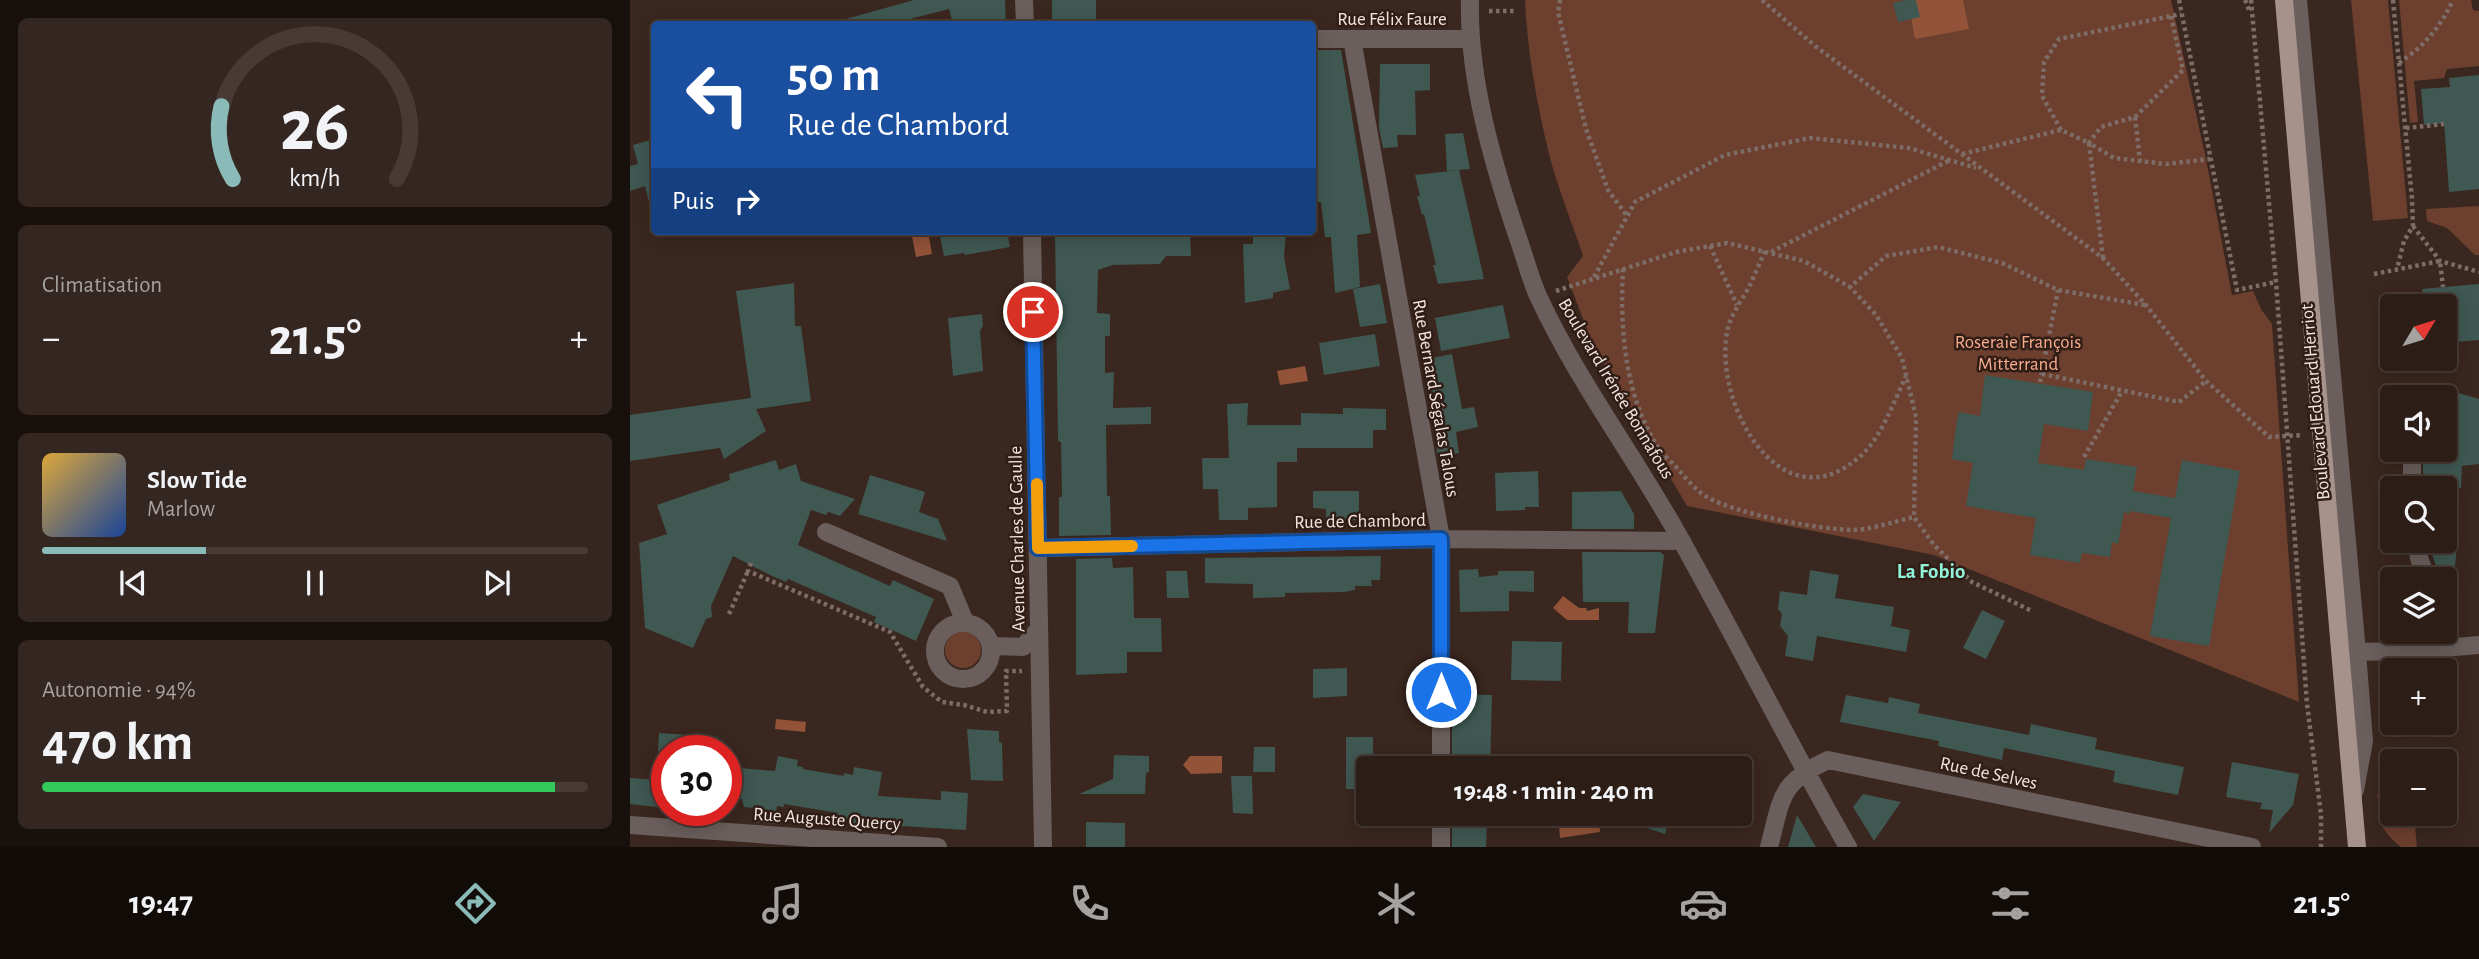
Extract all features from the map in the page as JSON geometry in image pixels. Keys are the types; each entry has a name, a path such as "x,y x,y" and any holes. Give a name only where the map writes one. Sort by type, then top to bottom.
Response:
{"main road":[{"name":"Boulevard Edouard Herriot","path":"2284,0 2349,652 2357,847"}],"street":[{"path":"1024,0 1025,21"},
{"name":"Boulevard Irénée Bonnafous","path":"1470,0 1471,39 1496,173 1538,297 1575,365 1682,541 1804,771 1848,847"},
{"name":"Boulevard Edouard Herriot","path":"2298,0 2349,652"},
{"name":"Rue Félix Faure","path":"1316,39 1471,39"},
{"name":"Rue Bernard Ségalas Talous","path":"1352,39 1441,539 1441,756"},
{"name":"Avenue Charles de Gaulle","path":"1032,235 1043,847"},
{"path":"826,532 950,586 965,622"},
{"name":"Rue de Chambord","path":"1038,548 1441,539 1682,541"},
{"path":"965,622 982,630 991,646 988,664 974,677 964,679 946,674 935,659 936,640 948,626 965,622"},
{"path":"991,646 1023,647 1039,629"},
{"path":"2448,644 2448,648"},
{"path":"2349,652 2479,645"},
{"name":"Rue de Selves","path":"1804,771 1828,760 2252,847"},
{"path":"1769,847 1784,790 1804,771"},
{"name":"Rue Auguste Quercy","path":"630,825 938,847"},
{"path":"1441,826 1441,847"}],"path":[{"path":"1560,0 1558,12 1586,129 1608,190 1627,216"},
{"path":"1762,0 1815,46 2103,258 2146,305 2206,381 2269,437 2280,437"},
{"path":"2179,0 2237,290 2276,282"},
{"path":"2245,0 2252,16"},
{"path":"2251,0 2276,282 2306,704 2321,814 2322,847"},
{"path":"2393,0 2413,226 2440,261 2442,287"},
{"path":"2399,63 2420,48 2433,33 2453,0"},
{"path":"2182,15 2060,40 2044,62 2042,96 2061,130 2114,158 2166,164 2211,159"},
{"path":"2103,258 2089,143 2101,127 2135,117 2183,70 2171,16"},
{"path":"2135,117 2140,161"},
{"path":"2406,128 2444,124"},
{"path":"1961,154 2061,130"},
{"path":"1594,278 1635,202 1725,155 1810,138 1909,148 1982,170"},
{"path":"1907,376 1876,436 1858,458 1827,476 1811,480 1779,467 1762,453 1748,432 1734,402 1728,375 1728,328 1768,251 1950,160"},
{"path":"2397,269 2404,241 2413,226"},
{"path":"1538,297 1676,252 1727,243 1804,261 1850,287 1876,315 1902,358 1916,417 1914,517 1934,545 1972,582 2031,610"},
{"path":"1710,246 1738,306"},
{"path":"1850,287 1886,256 1938,247 2002,263 2059,290 2146,305"},
{"path":"2374,274 2440,261 2479,272"},
{"path":"1623,268 1622,317 1625,348 1630,379 1641,413 1656,445 1705,496 1729,508 1854,530 1914,517"},
{"path":"2040,382 2059,290"},
{"path":"2042,374 2179,402 2206,381"},
{"path":"2084,457 2122,391"},
{"path":"729,614 751,563"},
{"path":"748,571 890,632 923,687 942,702 987,712 1007,711 1006,671 1023,671"}],"green space":[{"name":"Roseraie François Mitterrand","path":"1525,0 2171,0 2232,295 2253,291 2272,324 2299,702 1934,555 1687,506 1595,350 1567,277 1583,256 1549,154 1530,58"},
{"path":"2351,0 2388,0 2408,218 2373,221"},
{"path":"2399,0 2471,0 2473,10 2479,11 2479,66 2447,69 2444,78 2414,81 2418,122 2410,123"},
{"path":"2479,206 2479,255 2475,255 2447,228 2427,221 2426,209"},
{"path":"963,632 975,638 981,650 975,662 963,668 951,662 945,650 951,638"},
{"path":"2383,826 2415,826 2417,847 2401,847"}],"shaded area":[{"path":"1908,0 1963,0 1969,29 1915,39"},
{"path":"912,235 929,235 932,254 916,257"},
{"path":"1305,366 1308,381 1280,385 1277,371"},
{"path":"1563,596 1587,611 1599,608 1599,620 1567,620 1553,608"},
{"path":"776,719 806,722 805,732 775,729"},
{"path":"1190,756 1222,756 1222,773 1191,774 1183,765"},
{"path":"1559,826 1599,826 1600,832 1560,838"}],"building":[{"path":"914,0 1005,0 1006,21 952,21 949,9 902,21 846,19"},
{"path":"1052,0 1096,0 1096,21 1052,21"},
{"path":"1916,0 1920,17 1898,22 1893,3"},
{"path":"1316,50 1341,50 1371,233 1357,235 1360,287 1335,293 1331,237 1325,237 1321,202 1316,202"},
{"path":"1380,64 1430,64 1430,90 1415,91 1416,135 1397,135 1398,147 1383,148 1379,128"},
{"path":"2479,75 2479,189 2449,192 2444,123 2424,125 2421,89 2450,87 2449,78"},
{"path":"1463,133 1470,169 1447,171 1445,134"},
{"path":"651,140 651,202 645,186 630,191 630,166 638,164 633,145"},
{"path":"1459,170 1484,279 1438,284 1424,214 1422,215 1417,196 1420,196 1415,175"},
{"path":"940,235 1008,235 1010,247 944,256"},
{"path":"1055,235 1190,235 1191,256 1166,256 1160,264 1113,265 1098,270 1097,313 1110,314 1110,336 1105,336 1105,373 1114,372 1113,408 1151,407 1151,424 1106,425 1107,496 1110,496 1111,535 1059,536 1059,497 1062,497 1061,442 1058,441"},
{"path":"1253,235 1286,235 1284,257 1290,289 1273,293 1273,298 1245,303 1243,244 1253,244"},
{"path":"794,283 795,326 801,326 811,401 756,409 766,431 724,459 720,448 630,461 630,415 751,398 736,291"},
{"path":"1380,284 1387,323 1360,327 1353,289"},
{"path":"2479,284 2479,340 2457,342 2457,294 2423,294 2422,289"},
{"path":"1503,305 1510,338 1441,351 1435,318"},
{"path":"982,314 983,326 980,331 983,371 953,376 948,318"},
{"path":"1375,334 1380,366 1324,375 1319,343"},
{"path":"1452,354 1462,409 1474,407 1478,427 1456,432 1459,453 1438,457 1423,360"},
{"path":"1985,375 2093,392 2088,431 2044,424 2038,463 2084,470 2086,459 2137,467 2133,491 2175,498 2182,460 2240,471 2209,646 2150,636 2171,518 2124,512 2118,544 2112,542 2110,557 2082,553 2080,563 2030,555 2036,518 1966,506 1973,463 1952,459 1956,426 1959,412 1980,416"},
{"path":"2457,393 2479,399 2479,464 2462,466 2461,488 2457,488 2457,476 2423,476 2423,462 2457,462"},
{"path":"1248,403 1247,425 1301,425 1301,413 1343,414 1343,408 1386,409 1386,430 1373,430 1373,448 1297,448 1297,462 1277,462 1277,507 1248,508 1248,520 1219,520 1218,489 1203,489 1202,458 1229,458 1227,404"},
{"path":"776,460 779,470 796,464 801,481 855,499 840,516 811,510 798,545 890,586 893,580 934,599 916,641 874,622 876,617 788,579 786,582 733,556 711,606 712,617 706,619 693,648 645,628 639,543 667,534 657,505 730,480 729,474"},
{"path":"1538,471 1539,507 1496,511 1495,473"},
{"path":"870,475 925,492 919,512 938,519 947,541 858,514"},
{"path":"1313,491 1359,491 1359,520 1326,521 1326,509 1313,508"},
{"path":"1621,491 1634,514 1634,529 1572,529 1572,492"},
{"path":"1582,552 1660,552 1664,555 1655,633 1628,633 1629,602 1583,602"},
{"path":"2432,553 2456,553 2455,567 2436,567"},
{"path":"1381,556 1380,580 1371,580 1372,586 1355,586 1355,590 1344,592 1285,593 1285,597 1253,598 1253,584 1205,583 1205,558"},
{"path":"1112,558 1113,568 1133,567 1134,618 1161,618 1162,652 1127,652 1127,673 1076,675 1076,559"},
{"path":"1478,569 1479,577 1498,575 1498,571 1534,571 1534,592 1509,591 1509,611 1460,612 1459,570"},
{"path":"1810,570 1839,575 1835,598 1894,607 1891,626 1910,630 1906,652 1817,636 1813,661 1785,656 1788,636 1780,626 1780,591 1807,595"},
{"path":"1166,571 1187,571 1189,598 1167,598"},
{"path":"1982,610 2005,621 1986,659 1963,648"},
{"path":"1512,641 1562,642 1561,681 1511,680"},
{"path":"1347,668 1347,696 1313,698 1313,669"},
{"path":"1460,694 1492,695 1490,756 1452,756 1452,719 1459,719"},
{"path":"1846,695 1888,703 1889,697 1920,704 1918,713 2029,735 2031,724 2097,738 2095,749 2184,767 2178,795 2113,782 2115,771 2004,748 2002,760 1938,746 1939,741 1840,722"},
{"path":"967,729 999,731 1003,781 971,780"},
{"path":"1346,737 1373,737 1373,756 1356,756 1356,789 1346,789"},
{"path":"1254,747 1275,747 1275,772 1253,772"},
{"path":"1114,755 1149,756 1145,794 1079,794 1113,779"},
{"path":"778,756 798,760 797,766 803,769 844,776 844,773 853,775 854,767 882,772 878,796 941,800 941,791 968,793 966,830 852,823 837,820 838,813 784,804 784,807 777,806 775,824 753,822 754,808 744,807 742,799 742,768 775,771"},
{"path":"2232,762 2299,774 2293,805 2269,833 2273,810 2260,809 2262,803 2226,797"},
{"path":"1231,776 1252,776 1253,814 1233,813"},
{"path":"630,778 651,780 651,806 630,804"},
{"path":"1863,794 1901,802 1874,841 1853,807"},
{"path":"1797,815 1816,847 1788,847"},
{"path":"1086,822 1125,823 1125,847 1086,847"},
{"path":"1452,826 1487,826 1486,847 1452,847"},
{"path":"1641,826 1667,826 1665,834"}],"slow traffic":[{"path":"1037,484 1038,548 1132,546"}],"district":[{"name":"La Fobio","path":"1931,571"}],"route":[{"path":"1033,312 1038,548 1441,539 1441,692"}]}
